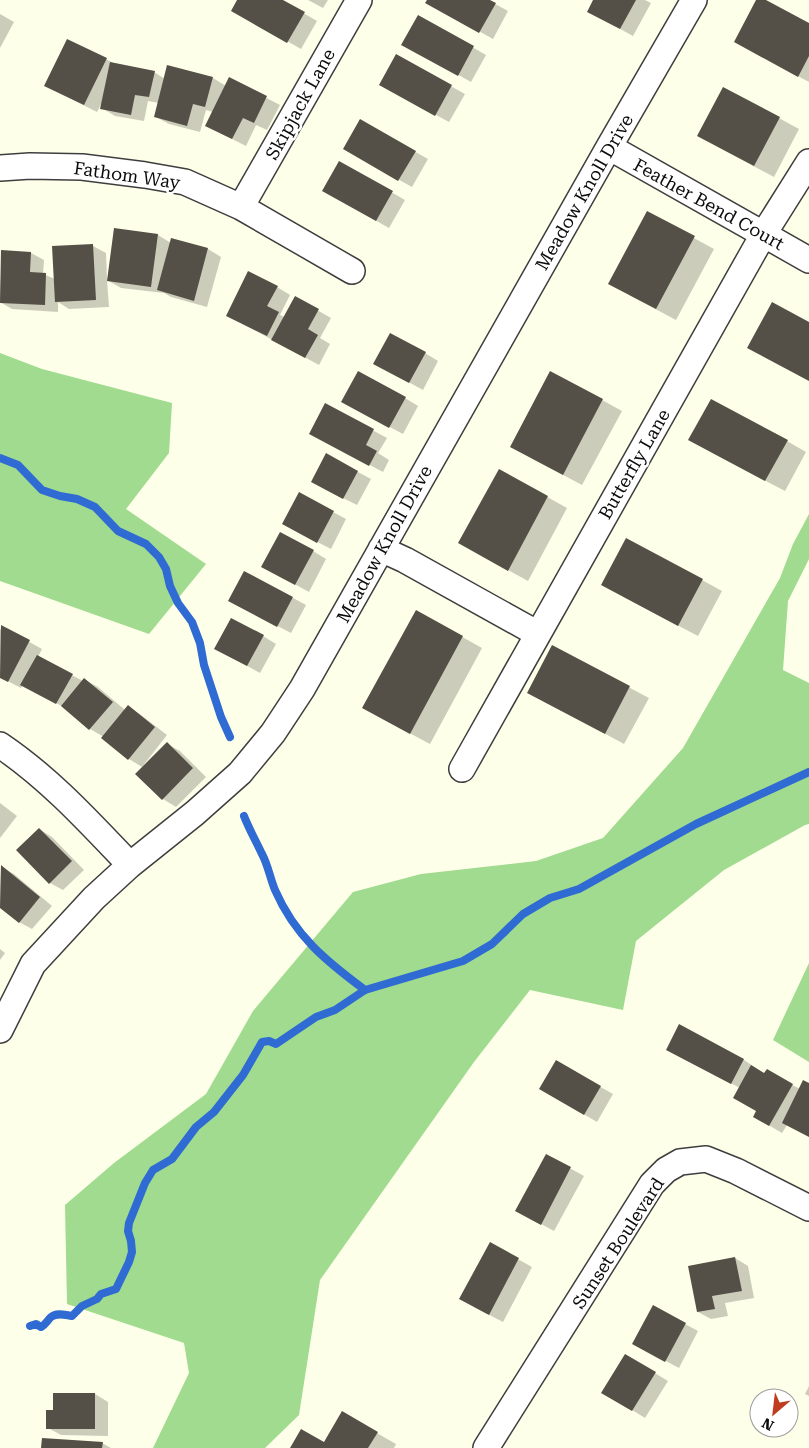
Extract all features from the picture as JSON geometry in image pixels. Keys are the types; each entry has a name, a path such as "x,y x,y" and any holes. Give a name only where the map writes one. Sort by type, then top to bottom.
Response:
{"street":[{"name":"Skipjack Lane","path":"241,207 359,0"},
{"name":"Meadow Knoll Drive","path":"0,1030 33,964 94,898 130,865 240,773 272,733 302,689 694,0"},
{"name":"Feather Bend Court","path":"609,147 809,260"},
{"name":"Butterfly Lane","path":"462,769 764,235 809,162"},
{"name":"Fathom Way","path":"0,168 30,166 82,167 185,182 241,207 352,271"},
{"path":"381,549 405,560 538,634"},
{"path":"0,745 18,757 47,782 130,865"},
{"name":"Sunset Boulevard","path":"486,1448 652,1184 666,1170 680,1162 706,1159 736,1171 809,1208"}],"green space":[{"path":"0,353 42,369 172,403 169,453 126,509 206,564 149,634 0,581"},
{"path":"809,514 809,559 788,601 783,670 809,683 809,824 724,870 636,941 623,1010 530,990 474,1062 320,1280 299,1415 265,1448 153,1448 189,1373 184,1343 67,1304 65,1205 114,1163 206,1094 253,1011 353,892 421,874 536,861 603,838 683,748 780,578 793,544"},
{"path":"809,963 809,1062 773,1040"}],"building":[{"path":"237,0 283,0 305,12 287,43 231,11"},
{"path":"427,0 490,0 496,3 479,33 425,3"},
{"path":"593,0 636,0 620,29 587,12"},
{"path":"756,0 766,0 809,23 809,56 798,77 734,42"},
{"path":"418,15 474,46 458,76 401,45"},
{"path":"67,39 107,58 84,105 44,86"},
{"path":"396,54 452,85 435,116 379,85"},
{"path":"110,62 155,71 149,97 135,95 131,115 100,109"},
{"path":"167,65 213,77 205,107 193,104 187,126 154,117"},
{"path":"229,77 267,96 254,123 243,118 232,139 205,126"},
{"path":"723,87 780,117 754,166 697,136"},
{"path":"360,119 416,151 398,181 343,149"},
{"path":"339,161 393,191 376,221 322,191"},
{"path":"647,211 695,236 656,309 608,284"},
{"path":"114,228 158,234 151,287 107,281"},
{"path":"171,238 208,248 194,301 157,290"},
{"path":"93,244 96,300 55,302 52,246"},
{"path":"1,250 31,252 30,272 46,273 45,305 0,303"},
{"path":"248,271 278,286 267,306 279,312 267,336 226,316"},
{"path":"295,296 319,309 308,329 318,335 305,358 271,340"},
{"path":"772,302 809,322 809,381 747,348"},
{"path":"390,333 426,352 409,383 373,364"},
{"path":"358,371 406,397 389,428 341,402"},
{"path":"550,371 603,399 563,475 510,447"},
{"path":"711,399 788,440 765,481 688,440"},
{"path":"325,403 374,429 366,445 377,451 369,466 309,434"},
{"path":"326,453 358,471 343,499 311,482"},
{"path":"499,469 548,496 508,571 458,543"},
{"path":"299,492 334,511 317,543 282,524"},
{"path":"280,532 314,550 295,585 261,567"},
{"path":"626,538 703,579 678,626 601,585"},
{"path":"244,571 293,597 277,627 228,601"},
{"path":"416,610 463,636 410,734 362,708"},
{"path":"231,618 264,635 247,666 214,649"},
{"path":"1,625 30,640 8,682 0,678"},
{"path":"552,645 630,686 605,734 527,693"},
{"path":"37,655 73,674 56,704 20,685"},
{"path":"84,678 113,702 89,730 61,706"},
{"path":"128,705 155,727 128,760 101,738"},
{"path":"167,742 193,768 162,800 135,774"},
{"path":"39,828 72,861 49,884 16,850"},
{"path":"1,865 40,897 19,923 0,908"},
{"path":"679,1024 744,1059 731,1084 666,1050"},
{"path":"556,1060 601,1086 584,1115 539,1089"},
{"path":"751,1065 764,1073 767,1069 793,1084 769,1126 753,1117 756,1111 733,1098"},
{"path":"803,1080 809,1083 809,1137 782,1123"},
{"path":"546,1154 571,1167 541,1225 515,1211"},
{"path":"490,1242 519,1258 489,1315 459,1299"},
{"path":"735,1257 742,1291 712,1296 715,1309 697,1312 688,1266"},
{"path":"653,1305 686,1323 665,1362 632,1344"},
{"path":"625,1354 656,1372 632,1411 601,1393"},
{"path":"53,1393 95,1393 95,1429 46,1429 46,1410 53,1410"},
{"path":"342,1411 378,1432 368,1448 290,1448 301,1429 324,1442"},
{"path":"42,1438 103,1442 102,1448 41,1448"}],"waterway":[{"path":"0,458 18,465 42,490 77,499 95,507 118,531 146,544 159,557 166,569 170,586 178,603 192,622 200,643 204,665 221,717 230,737"},
{"path":"30,1326 36,1324 41,1327 51,1317 56,1315 72,1316 82,1306 97,1299 101,1294 116,1289 132,1252 128,1231 129,1223 145,1183 153,1170 172,1159 196,1127 214,1112 243,1075 262,1042 269,1041 276,1044 316,1017 335,1010 365,990 463,961 492,944 523,914 550,898 579,889 696,824 809,772"},
{"path":"244,816 264,858 275,890 292,921 325,958 365,990"}]}
